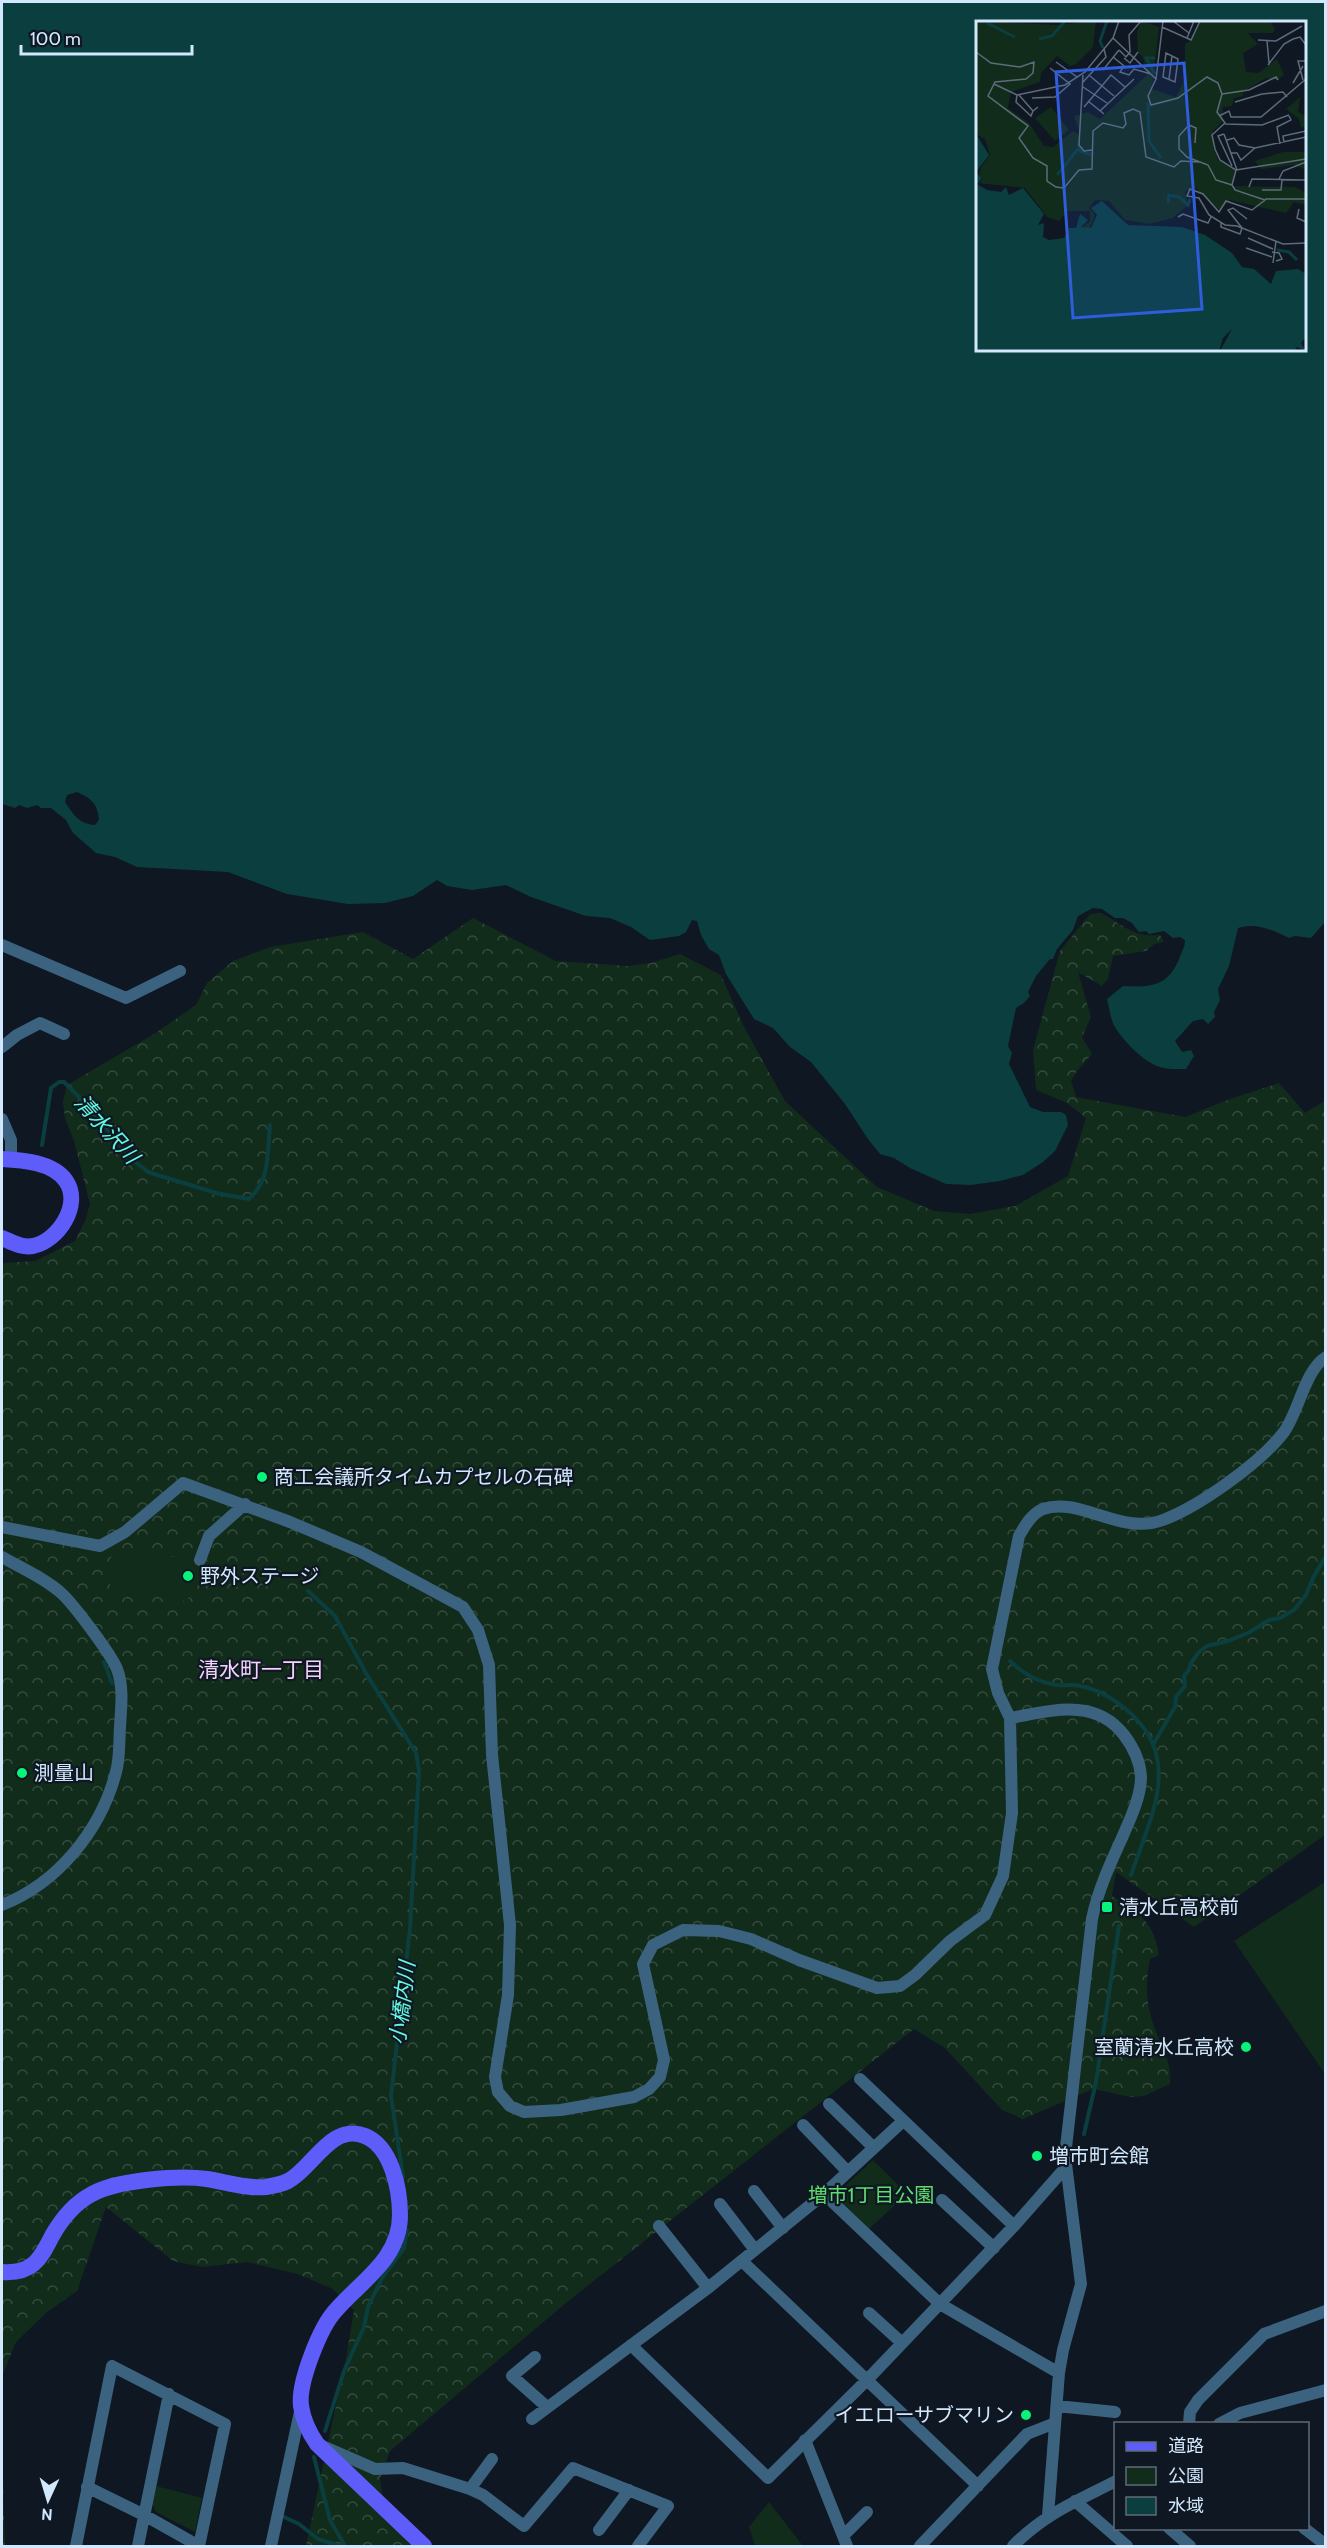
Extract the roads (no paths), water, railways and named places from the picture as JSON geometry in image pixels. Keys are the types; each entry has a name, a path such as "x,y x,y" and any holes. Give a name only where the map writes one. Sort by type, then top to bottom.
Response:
{"main road":[{"path":"2,1238 20,1246 34,1246 42,1242 62,1227 70,1203 70,1191 66,1181 58,1173 37,1162 6,1159"},
{"path":"2,2272 12,2273 35,2263 46,2252 52,2236 78,2203 93,2193 111,2186 166,2178 204,2178 264,2187 287,2181 339,2137 358,2134 366,2136 381,2147 392,2169 399,2199 398,2230 395,2241 372,2277 352,2292 327,2321 309,2365 301,2405 317,2444 424,2547"}],"street":[{"path":"2,945 126,998"},
{"path":"114,1006 180,971"},
{"path":"2,1047 17,1035 39,1023 64,1034"},
{"path":"2,1119 11,1140 6,1159"},
{"path":"2,1527 100,1546 125,1532 183,1483 245,1504 361,1552 463,1607 478,1630 489,1665 492,1755 510,1925 508,1995 495,2078 498,2092 510,2106 524,2112 561,2110 634,2097 649,2089 660,2077 664,2060 643,1964 653,1945 683,1930 719,1930 751,1939 799,1960 877,1988 900,1986 915,1975 950,1941 985,1916 1003,1876 1012,1813 1010,1718 998,1694 992,1669 1019,1536 1028,1520 1043,1509 1058,1507 1089,1512 1122,1523 1143,1526 1181,1511 1230,1481 1262,1456 1284,1431 1312,1371 1326,1357"},
{"path":"200,1560 209,1536 245,1504"},
{"path":"2,1557 61,1593 117,1668 122,1692 117,1770 106,1801 92,1829 63,1864 17,1899 2,1905"},
{"path":"1010,1718 1060,1709 1081,1709 1098,1714 1120,1730 1131,1744 1138,1758 1141,1778 1135,1809 1096,1899 1092,1919 1065,2156 1081,2284 1059,2373 1048,2516"},
{"path":"860,2079 1014,2226"},
{"path":"829,2104 873,2147"},
{"path":"532,2419 708,2288 783,2228 824,2194 903,2121"},
{"path":"803,2125 848,2171"},
{"path":"631,2345 768,2478 867,2380 994,2248 1066,2167"},
{"path":"754,2191 783,2228"},
{"path":"824,2194 940,2304 1059,2373"},
{"path":"942,2200 994,2248"},
{"path":"720,2204 755,2250"},
{"path":"659,2226 708,2288"},
{"path":"742,2260 978,2486"},
{"path":"1189,2422 1190,2412 1198,2400 1264,2334 1326,2311"},
{"path":"869,2313 902,2343"},
{"path":"536,2357 512,2376 547,2407"},
{"path":"76,2547 87,2487 112,2366 225,2424 199,2547 144,2515 87,2487"},
{"path":"1223,2422 1240,2413 1326,2390"},
{"path":"138,2547 169,2394"},
{"path":"271,2547 290,2448 301,2405"},
{"path":"1057,2406 1115,2412"},
{"path":"920,2547 1028,2434 1055,2423"},
{"path":"805,2440 844,2543"},
{"path":"317,2444 375,2469 403,2468 470,2489 483,2495 524,2526 573,2468 668,2506 638,2547"},
{"path":"470,2489 492,2459"},
{"path":"1013,2547 1032,2527 1048,2516 1114,2482"},
{"path":"599,2530 629,2490"},
{"path":"1075,2501 1127,2547"},
{"path":"844,2543 867,2512"},
{"path":"1170,2530 1190,2547"},
{"path":"1305,2530 1326,2545"}],"water":[{"path":"2,2 1325,2 1325,922 1311,938 1295,936 1289,938 1258,926 1238,928 1229,966 1218,989 1220,1000 1214,1012 1215,1017 1208,1024 1203,1019 1193,1021 1175,1041 1182,1052 1191,1050 1194,1056 1186,1069 1175,1069 1157,1066 1132,1048 1113,1023 1107,999 1123,986 1152,985 1166,978 1177,964 1185,940 1180,937 1173,938 1164,931 1149,934 1146,931 1139,932 1132,923 1123,918 1115,918 1102,909 1093,908 1078,916 1073,930 1057,949 1053,959 1050,959 1036,976 1028,992 1030,996 1016,1008 1008,1046 1012,1053 1009,1064 1030,1107 1043,1112 1061,1112 1066,1115 1068,1125 1055,1151 1023,1175 971,1185 946,1184 894,1158 880,1154 845,1104 811,1062 790,1047 773,1028 754,1019 726,974 719,955 709,949 701,935 697,921 692,920 686,932 679,936 650,940 631,927 610,918 586,916 531,897 506,885 472,890 447,886 437,880 413,896 385,903 348,904 287,894 228,872 137,867 115,857 96,853 73,833 66,820 51,808 41,808 37,805 27,808 19,805 15,808 2,804","holes":["77,792 95,806 98,814 99,820 95,825 81,820 65,802 67,795"]}],"waterway":[{"name":"清水沢川","path":"42,1145 51,1088 59,1082 64,1082 87,1105 133,1160 148,1172 216,1193 249,1199 265,1174 270,1125"},
{"path":"1154,1743 1175,1707 1176,1697 1185,1686 1184,1676 1199,1652 1207,1646 1248,1633 1269,1620 1280,1618 1294,1610 1306,1595 1326,1556"},
{"name":"小橋内川","path":"308,1591 335,1616 367,1675 416,1753 419,1770 410,1928 391,2096 403,2177"},
{"path":"1010,1661 1037,1680 1057,1685 1080,1686 1106,1696 1128,1711 1145,1729 1155,1749 1159,1769 1158,1790 1131,1875"},
{"path":"104,1662 112,1683"},
{"path":"1084,2134 1096,2082 1119,1926"},
{"name":"小橋内川","path":"325,2431 344,2371 364,2327 368,2307 382,2278 404,2248 407,2230"},
{"name":"小橋内川","path":"314,2457 330,2520 345,2546"},
{"path":"284,2517 299,2524 318,2539 340,2546"}],"place":[{"name":"商工会議所タイムカプセルの石碑","path":"262,1477"},
{"name":"野外ステージ","path":"188,1576"},
{"name":"測量山","path":"22,1773"},
{"name":"清水丘高校前","path":"1107,1907"},
{"name":"室蘭清水丘高校","path":"1246,2047"},
{"name":"増市町会館","path":"1037,2156"},
{"name":"イエローサブマリン","path":"1026,2415"}],"district":[{"name":"清水町一丁目","path":"261,1669"}],"park label":[{"name":"増市1丁目公園","path":"871,2195"}]}
